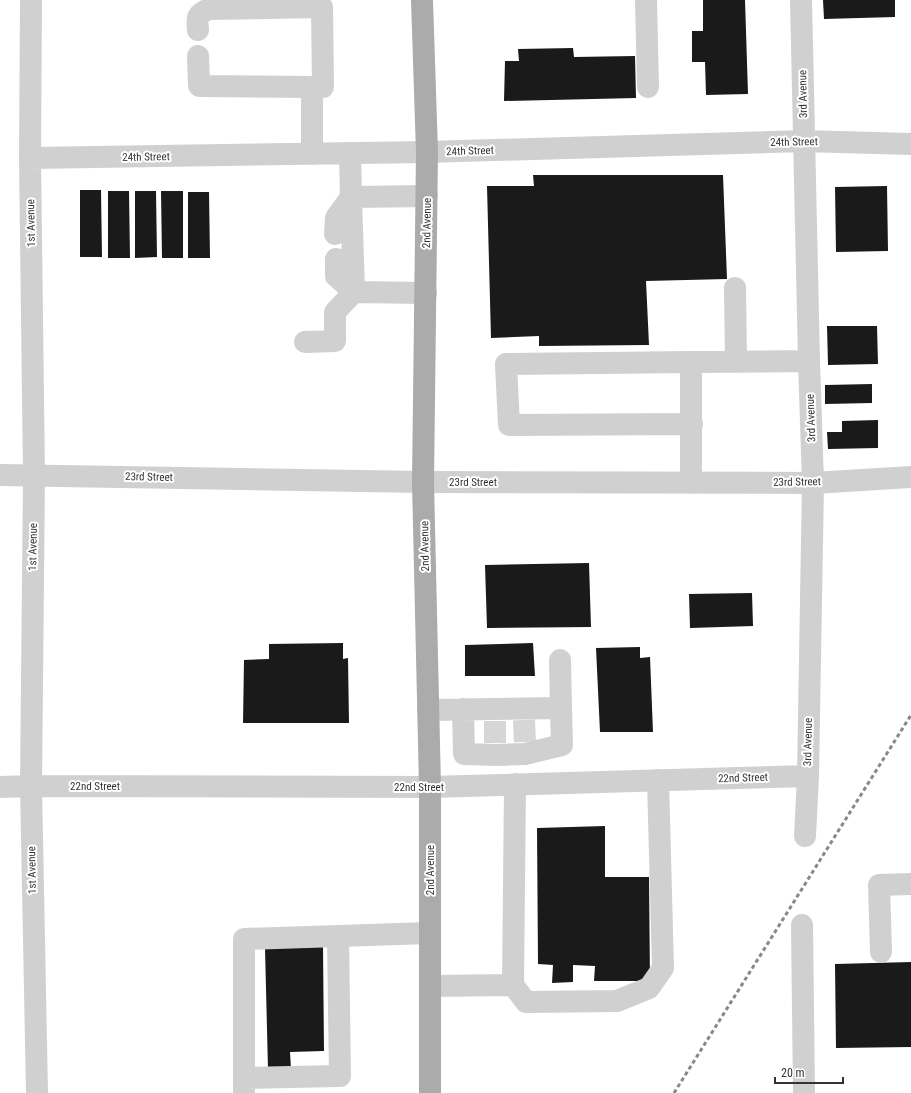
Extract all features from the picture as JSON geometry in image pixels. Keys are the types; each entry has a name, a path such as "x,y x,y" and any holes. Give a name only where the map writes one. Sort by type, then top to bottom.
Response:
{"main road":[{"name":"2nd Avenue","path":"422,0 427,152 424,482 430,788 430,1093"}],"street":[{"name":"1st Avenue","path":"31,0 30,158 34,475 31,786 37,1093"},
{"path":"646,0 648,88"},
{"name":"3rd Avenue","path":"801,0 803,141 813,483 808,776 805,836"},
{"path":"198,30 197,18 201,12 209,9 322,7 323,87 199,86 198,56"},
{"path":"312,87 312,154"},
{"name":"24th Street","path":"30,158 350,154 803,141 911,144"},
{"path":"305,342 335,341 335,312 354,292 350,154"},
{"path":"351,197 427,196"},
{"path":"335,234 336,218 351,197"},
{"path":"336,259 336,276 354,292 426,292"},
{"path":"736,288 736,362"},
{"path":"692,424 509,425 506,364 809,361"},
{"path":"691,362 691,483"},
{"name":"23rd Street","path":"0,475 424,482 691,483 813,483 911,477"},
{"path":"463,709 464,754 562,746 560,660"},
{"path":"428,710 463,709 495,715 524,714 561,708"},
{"path":"509,750 513,985 526,1002 618,1000 649,988 663,968 658,780"},
{"name":"22nd Street","path":"0,787 430,788 808,776"},
{"path":"881,952 879,885 911,884"},
{"path":"802,925 804,1093"},
{"path":"338,936 340,1076 244,1086 244,939 430,933"},
{"path":"430,986 513,985"}],"building":[{"path":"703,0 745,0 748,94 706,95 705,62 692,62 692,31 703,31"},
{"path":"823,0 895,0 895,17 824,19"},
{"path":"573,48 574,57 635,56 636,98 504,101 505,61 519,61 518,49"},
{"path":"533,175 723,175 727,279 646,281 649,345 539,346 539,336 491,338 487,186 534,186"},
{"path":"887,186 888,251 836,252 835,187"},
{"path":"80,190 101,190 102,257 80,257"},
{"path":"108,191 129,191 130,258 108,258"},
{"path":"135,191 156,191 157,257 135,258"},
{"path":"161,191 183,191 183,258 162,258"},
{"path":"188,192 209,192 210,258 188,258"},
{"path":"827,326 877,326 878,364 828,365"},
{"path":"872,384 872,403 825,404 825,385"},
{"path":"878,420 878,448 828,449 827,432 842,432 842,421"},
{"path":"589,563 591,627 487,628 485,565"},
{"path":"752,593 753,626 690,628 689,594"},
{"path":"343,643 343,659 348,658 349,723 243,723 244,660 269,659 269,644"},
{"path":"533,643 535,676 465,676 465,645"},
{"path":"640,647 640,658 650,657 653,732 600,732 596,648"},
{"path":"605,826 605,877 649,877 650,981 594,981 595,966 573,965 573,982 552,983 553,965 538,964 537,828"},
{"path":"323,946 324,1051 290,1052 291,1069 268,1070 265,948"},
{"path":"911,962 911,1047 836,1048 835,964"}],"tunnel":[{"path":"524,720 525,744"},
{"path":"495,721 495,744"}],"railway":[{"path":"674,1093 911,715"}]}
